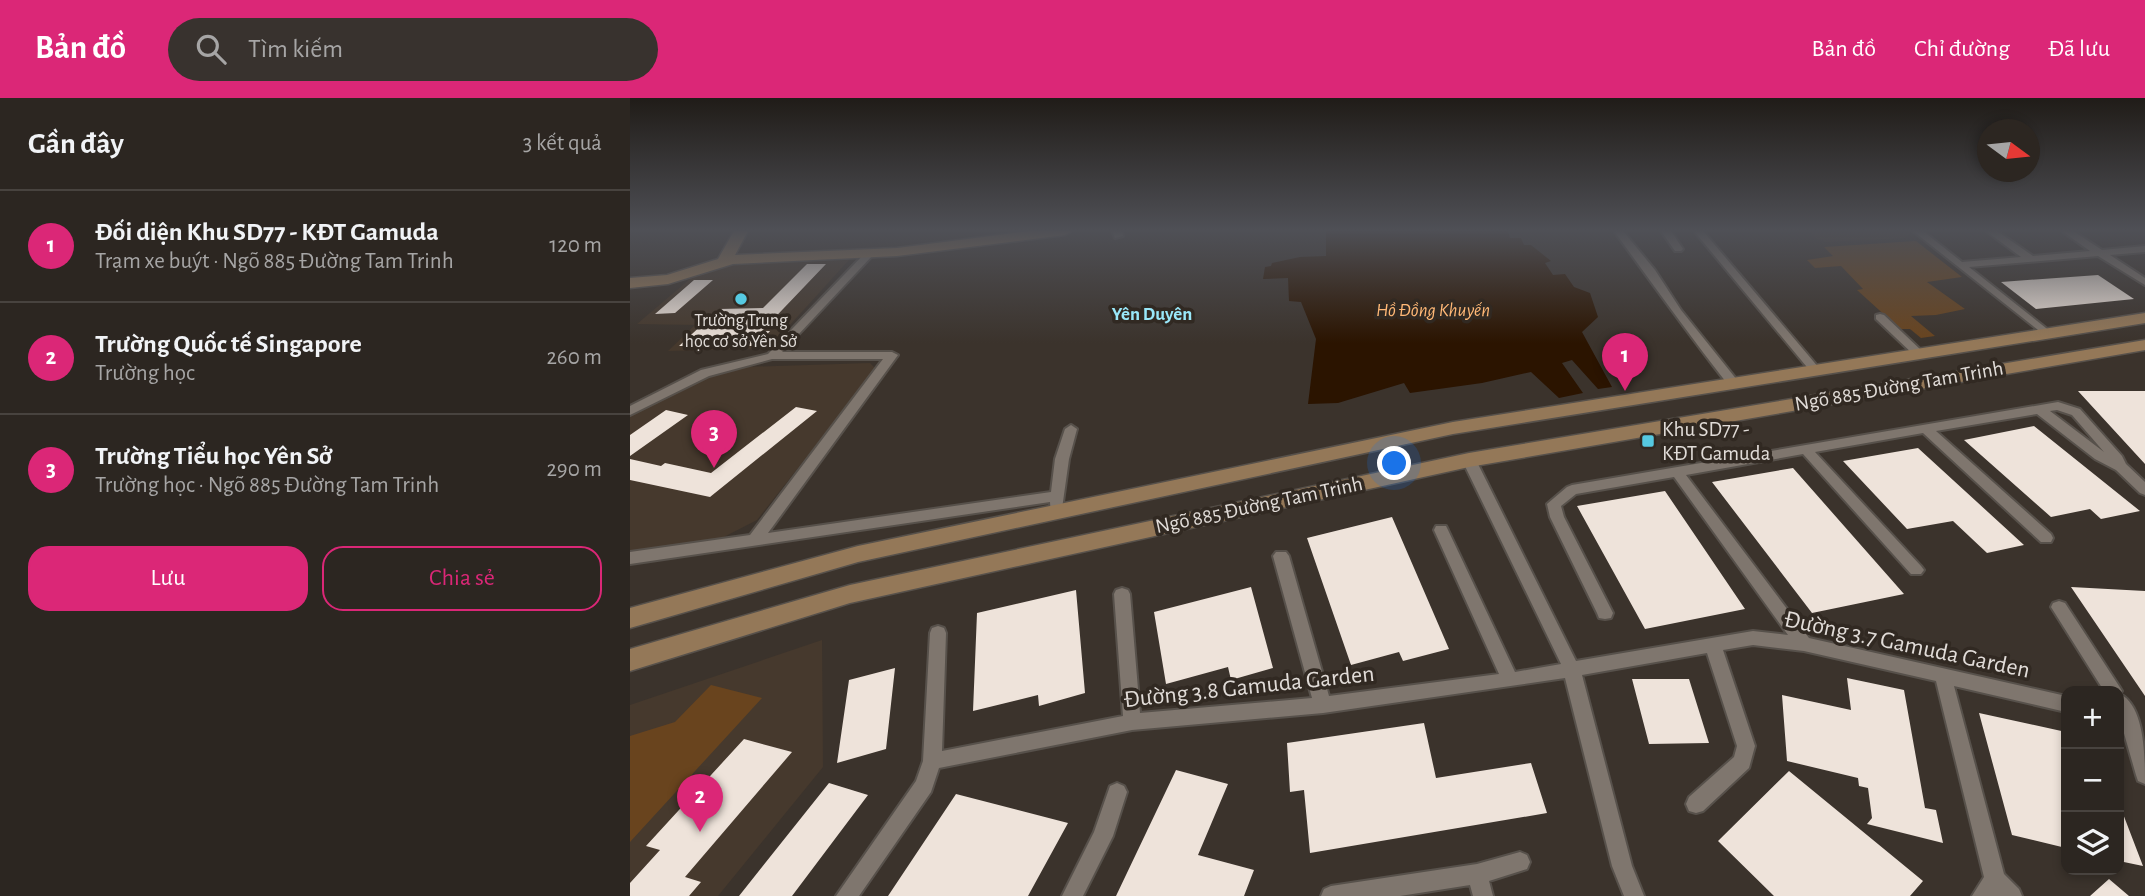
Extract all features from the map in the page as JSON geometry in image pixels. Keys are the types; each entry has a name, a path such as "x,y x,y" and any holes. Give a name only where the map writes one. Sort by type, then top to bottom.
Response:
{"street":[{"path":"630,283 668,279 703,268"},
{"path":"772,356 855,268"},
{"path":"1648,268 1676,312 1734,383"},
{"path":"1729,268 1815,370"},
{"path":"1965,268 2077,356"},
{"path":"2124,268 2145,282"},
{"path":"1880,317 1919,354"},
{"name":"Ngõ 885 Đường Tam Trinh","path":"630,618 858,554 1057,504 1453,428 2145,318"},
{"name":"Ngõ 885 Đường Tam Trinh","path":"630,660 850,594 1469,460 2145,345"},
{"path":"630,411 705,373 772,356 892,355 756,538"},
{"path":"1605,613 1557,517 1554,504 1572,489 2057,405 2073,410 2117,459 2120,466"},
{"path":"2039,409 2100,456 2120,466 2145,490"},
{"path":"1453,428 1572,670 1622,866 1634,896"},
{"path":"1057,504 1062,459 1071,429"},
{"path":"1926,429 2046,538"},
{"path":"1805,449 1916,570"},
{"path":"1677,472 1804,644"},
{"name":"Ngõ 885 Đường Tam Trinh","path":"630,558 756,538 1057,504"},
{"path":"1441,530 1510,680"},
{"path":"1281,556 1323,705"},
{"path":"1122,594 1132,722"},
{"path":"2059,607 2110,686"},
{"path":"846,896 924,786 932,761 938,633"},
{"name":"Đường 3.7 Gamuda Garden","path":"1572,670 1753,638 1804,644 2061,703"},
{"path":"1696,804 1742,762 1746,746 1713,645"},
{"name":"Đường 3.8 Gamuda Garden","path":"932,761 1132,722 1323,705 1572,670"},
{"path":"1943,677 1989,888 2012,896"},
{"path":"2128,711 2145,741"},
{"path":"2128,711 2145,775"},
{"path":"1072,896 1103,836 1117,792"},
{"path":"1331,896 1477,874 1520,862"},
{"path":"1477,874 1483,896"}],"shaded area":[{"name":"Trường Trung học cơ sở Yên Sở","path":"715,268 842,268 769,348 668,351 695,325 637,324 697,273"},
{"path":"1843,268 1951,268 1962,277 1927,282 1965,309 1936,315 1911,316 1935,336 1921,338 1910,329 1900,329 1857,290 1863,289"},
{"path":"870,363 876,369 757,520 716,541 630,555 630,416 719,372 742,367"},
{"path":"822,640 823,767 718,896 630,896 630,705"},
{"path":"711,685 762,698 630,842 630,736 675,722"}],"water":[{"name":"Hồ Đồng Khuyến","path":"1265,268 1548,268 1553,275 1565,274 1574,287 1590,293 1598,317 1582,332 1612,387 1598,389 1572,360 1562,363 1583,393 1559,398 1531,372 1482,383 1410,393 1404,383 1338,403 1308,404 1316,339 1301,302 1289,301 1288,278 1263,279"}],"building":[{"path":"803,268 822,268 762,331 770,331 757,346 679,346 719,309 763,308"},
{"path":"2098,275 2134,299 2036,309 2001,282"},
{"path":"694,280 713,280 675,313 655,314"},
{"path":"2078,391 2145,391 2145,464"},
{"path":"796,407 817,411 710,497 630,480 630,459 711,473"},
{"path":"666,410 688,415 630,456 630,435"},
{"path":"2034,426 2140,511 2101,519 2090,509 2051,517 1964,440"},
{"path":"1918,448 2024,545 1987,553 1953,521 1907,529 1843,461"},
{"path":"1793,468 1904,594 1812,613 1712,482"},
{"path":"1665,491 1745,609 1645,629 1577,506"},
{"path":"1392,517 1449,649 1403,661 1399,652 1351,665 1307,538"},
{"path":"1251,587 1273,668 1231,680 1228,667 1166,684 1154,612"},
{"path":"2071,587 2145,591 2145,696"},
{"path":"1076,590 1085,693 1039,706 1038,695 973,711 977,613"},
{"path":"895,668 886,749 837,763 849,680"},
{"path":"1847,678 1904,690 1925,808 1936,810 1943,843 1867,824 1872,818 1868,788 1859,786 1858,778 1787,761 1782,695 1851,710"},
{"path":"1632,679 1689,679 1709,743 1649,744"},
{"path":"1979,713 2061,731 2061,847 2012,835"},
{"path":"1424,723 1436,778 1531,763 1547,813 1310,853 1304,790 1290,792 1287,743"},
{"path":"744,739 792,752 685,877 701,882 689,896 630,896 630,883 660,850 646,846"},
{"path":"1176,770 1228,784 1198,855 1254,870 1244,896 1116,896"},
{"path":"1789,771 1923,881 1910,896 1774,896 1718,841"},
{"path":"829,783 868,795 792,896 739,896"},
{"path":"956,794 1068,823 1028,896 888,896"},
{"path":"2124,816 2143,866 2124,862"},
{"path":"2109,879 2129,896 2090,896"}],"place":[{"name":"Trường Trung học cơ sở Yên Sở","path":"741,299"},
{"name":"Đối diện Khu SD77 - KĐT Gamuda","path":"1625,391"},
{"name":"Khu SD77 - KĐT Gamuda","path":"1648,441"},
{"name":"Trường Tiểu học Yên Sở","path":"714,468"},
{"name":"Trường Quốc tế Singapore","path":"700,832"}],"district":[{"name":"Yên Duyên","path":"1152,314"}]}
